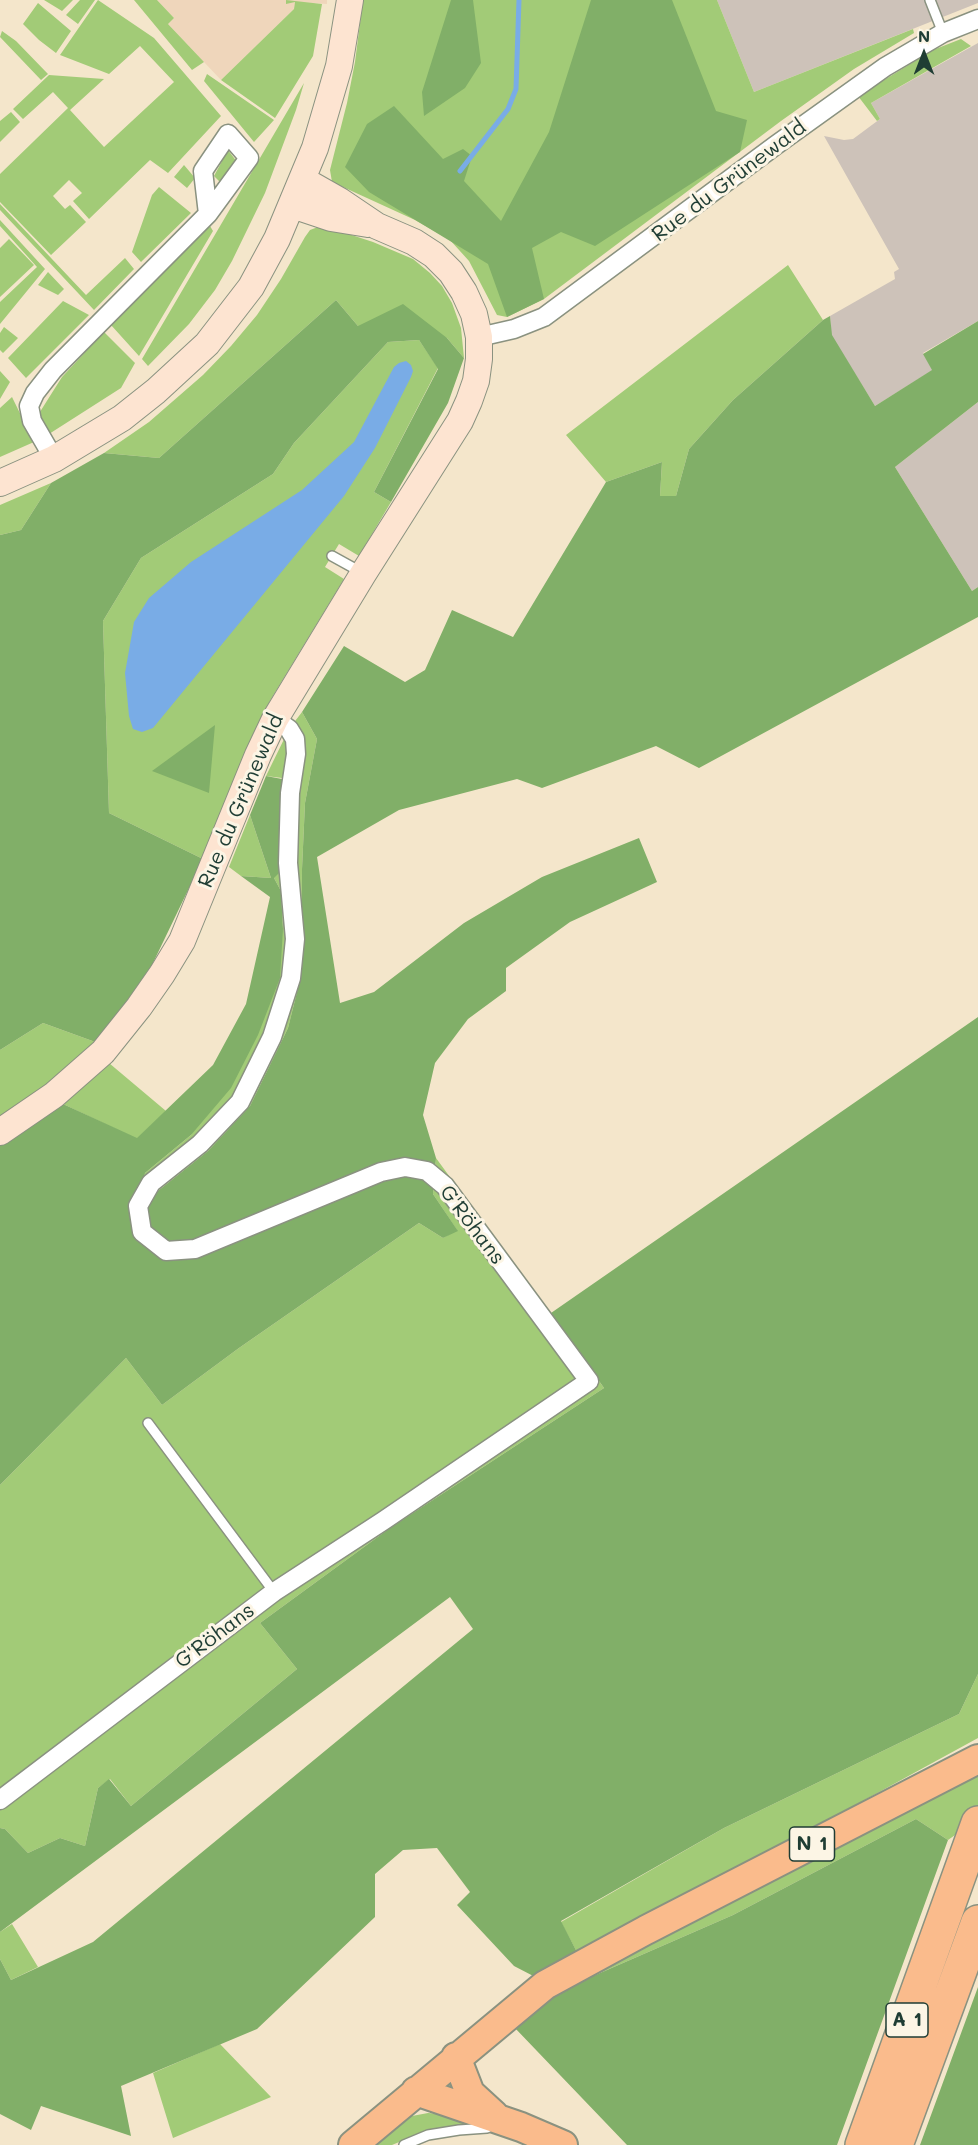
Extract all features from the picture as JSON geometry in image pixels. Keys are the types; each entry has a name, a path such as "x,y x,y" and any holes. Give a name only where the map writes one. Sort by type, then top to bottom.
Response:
{"highway":[{"name":"A 1","path":"862,2145 978,1823"},
{"name":"A 1","path":"896,2145 978,1922"}],"main road":[{"path":"0,483 54,459 122,418 207,344 251,287 269,256 315,148 339,66 350,0"},
{"name":"Rue du Grünewald","path":"0,1132 54,1095 103,1052 162,974 182,941 258,754 275,719 460,421 476,381 479,337 474,314 451,272 434,255 414,242 377,226 303,180"},
{"name":"Rue du Grünewald","path":"292,205 331,218 377,226"},
{"name":"N 1","path":"353,2145 545,1985 646,1930 978,1759"},
{"path":"456,2057 470,2093 497,2119"},
{"path":"416,2091 563,2145"}],"street":[{"name":"Rue du Grünewald","path":"479,337 514,329 544,317 885,67 944,33 978,19"},
{"path":"54,459 32,421 29,406 35,393 53,370 208,214"},
{"name":"G'Röhans","path":"0,1800 274,1592 589,1381 445,1186 427,1170 405,1167 381,1172 195,1249 166,1251 142,1232 138,1206 151,1183 201,1144 240,1102 272,1036 291,978 295,939 288,863 290,793 296,754 295,739 289,729 275,719"}],"lane":[{"path":"930,0 944,33"},
{"path":"332,556 363,574"},
{"path":"148,1423 274,1592"},
{"path":"404,2145 428,2135 487,2128 494,2125 497,2119"}],"shaded area":[{"path":"157,0 327,0 327,4 295,2 294,9 221,80 168,24 174,18"},
{"path":"717,0 978,0 978,3 754,92"},
{"path":"978,43 978,321 923,353 933,370 875,406 831,335 830,316 895,279 894,272 899,269 824,136 844,140 853,139 880,119 871,103"},
{"path":"978,402 978,587 972,591 895,467"}],"green space":[{"path":"44,0 73,0 62,11"},
{"path":"80,0 95,0 78,24 66,15"},
{"path":"98,0 154,38 221,116 168,173 150,160 89,219 73,201 82,193 69,180 53,196 65,209 70,205 86,222 51,255 0,202 0,174 68,108 53,92 23,119 13,109 49,75 104,79 70,110 104,147 174,82 140,46 109,74 60,55"},
{"path":"134,0 157,0 174,18 168,24 204,62 192,70"},
{"path":"286,0 322,4 313,56 275,118 221,80 294,9 295,2 286,4"},
{"path":"363,0 717,0 754,92 913,29 914,33 854,69 781,121 544,299 507,317 497,315 469,261 450,240 415,220 332,182 330,170 355,62"},
{"path":"451,0 473,0 481,63 465,88 424,116 422,92"},
{"path":"591,0 672,0 716,111 747,120 740,152 595,246 561,232 532,248 544,299 507,317 488,264 369,192 345,167 367,124 394,106 443,159 463,149 472,156 464,181 501,221 549,132"},
{"path":"38,3 71,31 56,53 23,24"},
{"path":"2,31 16,41 48,74 41,80 0,37"},
{"path":"961,39 971,46 871,103 880,119 877,121 858,96 933,50"},
{"path":"207,74 274,120 254,142 204,81"},
{"path":"304,83 265,193 232,261 215,290 189,324 148,366 142,359"},
{"path":"11,112 20,122 0,142 0,121"},
{"path":"228,150 237,162 220,182 214,176"},
{"path":"184,165 195,178 187,188 174,177"},
{"path":"159,187 191,213 141,262 132,252 152,195"},
{"path":"0,204 86,295 125,258 134,269 94,310 0,210"},
{"path":"0,220 45,269 0,324 0,302 37,267 0,226"},
{"path":"210,226 213,231 139,356 111,325"},
{"path":"327,227 373,242 413,259 430,273 442,286 452,303 461,328 464,358 447,338 358,326 336,300 159,458 104,453 149,422 203,375 231,346 257,315 310,230"},
{"path":"9,239 34,265 0,297 0,248"},
{"path":"788,265 823,320 733,400 689,449 676,496 660,496 662,462 606,482 566,435"},
{"path":"48,272 64,289 58,295 38,285"},
{"path":"336,300 358,326 403,304 447,338 464,358 448,403 391,502 374,492 438,369 419,340 388,342 294,443 273,474 141,558 103,621 109,813 203,859 152,965 98,1043 43,1023 0,1050 0,535 21,530 51,483 104,453 159,458"},
{"path":"63,301 89,315 26,378 8,358"},
{"path":"830,316 832,335 875,406 932,370 923,354 978,321 978,402 895,467 972,591 978,587 978,617 699,768 656,746 542,788 517,779 399,810 317,857 340,1003 374,992 464,923 542,877 639,838 657,882 570,922 506,968 506,991 468,1019 435,1063 423,1115 436,1158 433,1194 458,1231 443,1238 419,1223 239,1348 162,1405 126,1358 0,1485 0,1145 63,1104 137,1138 213,1065 246,1004 270,897 241,876 271,878 250,815 266,776 282,779 282,870 274,878 281,891 283,929 280,978 258,1035 231,1088 191,1135 145,1173 139,1206 208,1151 250,1106 288,1028 301,976 305,803 317,739 302,712 344,646 405,682 425,670 452,610 513,637 606,482 662,462 660,496 676,496 689,449 733,400"},
{"path":"4,327 18,338 3,353 0,350 0,333"},
{"path":"104,332 135,363 121,388 49,434 38,415 62,377"},
{"path":"419,340 438,368 374,492 391,502 359,556 339,544 325,567 344,579 271,699 254,732 203,859 109,813 103,621 141,558 273,474 294,443 388,342"},
{"path":"0,371 10,382 0,399"},
{"path":"12,397 34,442 0,457 0,408"},
{"path":"51,483 21,530 0,535 0,505"},
{"path":"302,712 317,739 305,803 301,976 288,1028 250,1106 208,1151 138,1206 145,1173 191,1135 283,929 281,891 274,878 282,778 266,776 289,729"},
{"path":"215,725 209,793 152,771"},
{"path":"250,815 271,878 241,876 229,867"},
{"path":"978,1017 978,1674 959,1714 724,1828 561,1921 579,1956 541,1980 514,1966 457,1905 470,1892 437,1848 403,1850 375,1874 375,1917 257,2029 121,2086 131,2136 41,2106 31,2130 0,2114 0,1959 11,1980 93,1942 473,1629 450,1597 0,1932 0,1828 5,1829 28,1853 60,1838 85,1846 98,1788 109,1779 131,1806 297,1669 260,1623 390,1528 604,1388 551,1313"},
{"path":"43,1023 98,1043 48,1087 0,1121 0,1050"},
{"path":"109,1063 166,1111 137,1139 63,1104"},
{"path":"436,1158 604,1388 390,1528 260,1623 297,1669 131,1806 110,1779 98,1788 85,1846 60,1838 28,1853 5,1829 0,1828 0,1485 126,1358 162,1405 239,1348 419,1223 443,1238 457,1230 433,1194"},
{"path":"978,1674 978,1738 579,1956 561,1922 724,1828 959,1714"},
{"path":"978,1775 978,1819 948,1840 916,1819 733,1915 552,1994"},
{"path":"916,1819 948,1840 837,2145 627,2145 514,2027 552,1994 733,1915"},
{"path":"12,1924 38,1967 11,1980 0,1959 0,1932"},
{"path":"978,1987 978,2145 920,2145"},
{"path":"220,2044 271,2097 173,2138 153,2073"},
{"path":"428,2113 441,2114 470,2124 423,2132 392,2145 369,2145 398,2122"}],"water":[{"path":"406,361 411,365 413,371 411,377 375,448 344,496 153,728 142,732 133,729 129,716 125,673 134,622 149,598 191,562 302,490 354,442 394,367"}],"waterway":[{"path":"460,171 508,109 516,89 519,0"}]}
